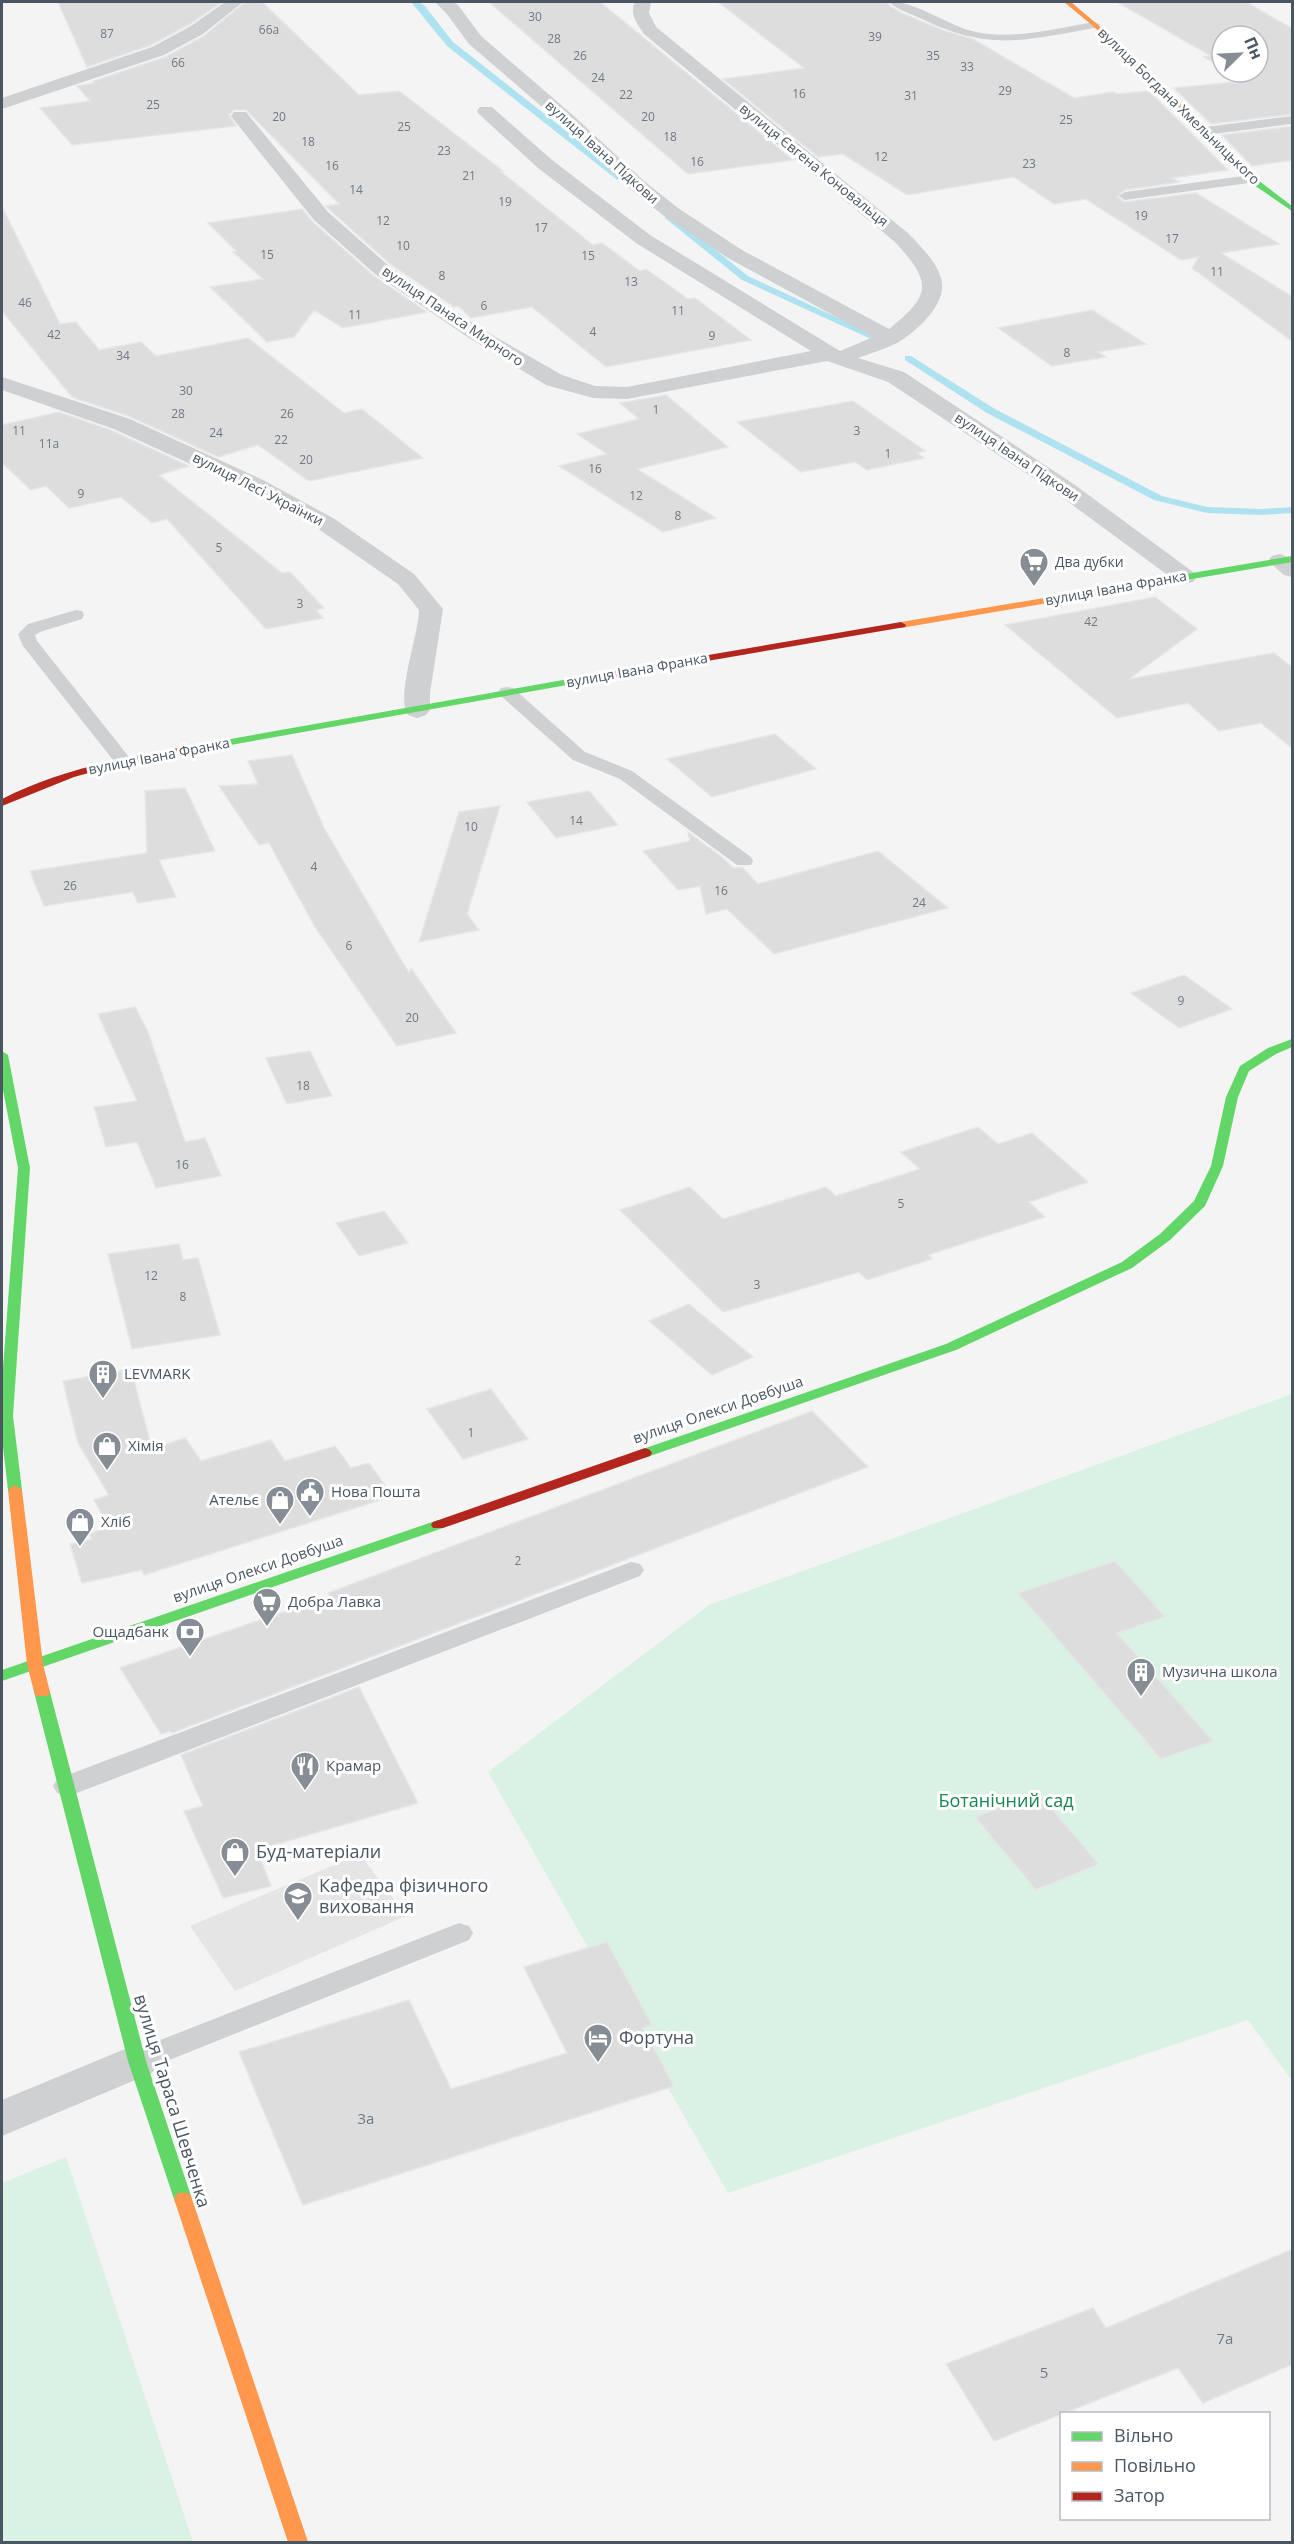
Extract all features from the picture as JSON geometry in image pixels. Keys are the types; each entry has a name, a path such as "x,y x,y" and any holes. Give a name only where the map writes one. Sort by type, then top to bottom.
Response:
{"street":[{"path":"2,104 158,51 197,30 235,2"},
{"name":"вулиця Івана Підкови","path":"443,2 452,9 475,40 569,121 637,185 671,212 735,254 890,338"},
{"name":"вулиця Євгена Коновальця","path":"643,2 640,9 641,16 650,30 902,238 922,259 932,278 931,298 918,316 890,338"},
{"name":"вулиця Богдана Хмельницького","path":"1067,2 1095,25 1206,131 1251,179 1293,209"},
{"name":"вулиця Івана Підкови","path":"486,111 545,164 643,239 835,356 896,377 1058,484 1185,577"},
{"name":"вулиця Панаса Мирного","path":"240,116 321,216 382,270 473,332 554,380 593,392 627,393 835,356"},
{"path":"835,356 890,338"},
{"name":"вулиця Лесі Українки","path":"2,382 122,424 266,490 325,523 406,579 431,609 432,619 427,632 417,693 417,710"},
{"name":"вулиця Івана Франка","path":"2,803 29,787 61,776 123,761 507,692 1185,577 1288,563"},
{"name":"вулиця Олекси Довбуша","path":"2,1676 951,1347 1127,1265 1165,1237 1200,1203 1216,1166 1232,1097 1244,1069 1272,1051 1293,1043"},
{"name":"вулиця Тараса Шевченка","path":"2,1055 24,1168 5,1432 35,1664 137,2061 298,2542"},
{"path":"2,2120 137,2061"}],"lane":[{"path":"895,2 937,22 982,37 1001,38 1095,25"},
{"path":"1206,131 1293,120"},
{"path":"1125,196 1251,179"},
{"path":"76,615 34,628 26,634 29,642 123,761"},
{"path":"507,692 579,756 626,775 744,861"},
{"path":"67,1786 631,1570"},
{"path":"137,2061 459,1933"}],"shaded area":[{"name":"Кафедра фізичного виховання","path":"360,1854 406,1916 235,1991 190,1926"}],"green space":[{"name":"Ботанічний сад","path":"1292,1394 1292,2081 1248,2020 728,2193 488,1772 709,1605"},
{"path":"66,2157 193,2542 2,2542 2,2183"}],"building":[{"path":"58,2 222,2 190,24 151,45 87,67"},
{"path":"245,2 262,2 359,95 399,91 503,171 500,171 593,245 602,243 640,271 646,269 688,299 695,298 751,340 606,367 532,307 471,318 458,306 454,307 390,264 326,206 339,204 246,110 234,110 229,115 236,126 72,145 40,108 90,101 77,86 94,83 94,81 165,57 204,36"},
{"path":"489,2 600,2 793,160 688,174"},
{"path":"718,2 887,2 904,14 945,31 973,39 1074,98 1113,92 1117,94 1149,91 1228,170 1172,178 1180,182 1125,190 1117,197 1125,202 1196,193 1279,244 1221,253 1293,297 1293,342 1192,268 1199,257 1181,260 1086,199 1054,204 1014,177 907,195 843,154 818,157 723,79 804,68"},
{"path":"1117,2 1246,2 1293,29 1293,114 1211,124 1174,88 1214,84 1270,84 1270,24 1210,24 1210,55"},
{"path":"1293,126 1293,160 1252,166 1222,135"},
{"path":"2,207 60,324 76,322 99,350 141,342 156,356 248,338 344,413 362,409 423,458 309,481 258,445 218,457 131,417 72,397 2,311"},
{"path":"302,209 313,222 374,276 427,312 343,328 314,310 294,337 267,342 210,287 263,279 233,252 236,251 208,223"},
{"path":"1092,310 1146,344 1098,352 1106,357 1052,366 998,328"},
{"path":"666,395 728,447 637,469 716,518 663,532 559,466 607,454 577,434 639,419 620,403"},
{"path":"853,401 925,451 917,453 924,458 867,470 855,462 801,472 737,422"},
{"path":"59,412 113,431 189,466 159,475 282,573 290,572 324,608 316,610 323,618 266,629 167,519 152,523 121,497 69,508 46,486 31,490 2,463 2,425"},
{"path":"1155,597 1197,629 1129,679 1274,653 1293,668 1293,749 1261,723 1219,731 1188,703 1117,718 1005,625"},
{"path":"775,734 816,769 712,797 667,759"},
{"path":"292,755 325,830 409,973 411,968 456,1033 397,1046 315,927 269,843 259,845 219,786 258,784 248,761"},
{"path":"185,788 215,851 159,860 176,897 138,903 133,892 44,906 30,871 147,853 145,791"},
{"path":"589,791 618,825 556,838 527,802"},
{"path":"500,806 467,914 479,930 419,942 459,812"},
{"path":"688,832 733,868 742,867 758,884 878,851 948,908 774,954 727,909 706,914 700,886 678,890 643,851 690,841"},
{"path":"1184,975 1232,1009 1179,1028 1131,993"},
{"path":"135,1007 148,1032 185,1142 205,1138 221,1176 156,1188 137,1142 106,1147 94,1107 137,1101 98,1014"},
{"path":"310,1051 332,1096 287,1104 266,1058"},
{"path":"978,1127 998,1144 1032,1133 1088,1182 1029,1202 1045,1217 928,1255 932,1259 867,1280 859,1272 723,1312 620,1210 690,1187 723,1219 826,1187 836,1196 920,1169 901,1152"},
{"path":"384,1211 408,1243 359,1256 336,1223"},
{"path":"179,1244 183,1260 198,1258 220,1335 132,1349 108,1254"},
{"path":"689,1304 753,1357 712,1375 649,1321"},
{"path":"131,1369 152,1449 185,1438 201,1461 271,1440 285,1461 335,1446 351,1468 369,1463 393,1496 144,1575 142,1570 82,1583 70,1544 92,1539 88,1534 109,1527 94,1500 109,1495 78,1443 63,1381"},
{"path":"491,1389 528,1439 463,1459 427,1409"},
{"path":"812,1411 868,1467 172,1733 170,1731 161,1734 120,1668 330,1596 328,1593"},
{"name":"Музична школа","path":"1115,1561 1165,1617 1117,1633 1213,1741 1161,1759 1018,1593"},
{"name":"Крамар","path":"359,1687 418,1803 257,1850 271,1886 223,1898 184,1811 203,1806 181,1755"},
{"path":"1038,1793 1099,1864 1036,1890 975,1817"},
{"path":"607,1942 652,2025 643,2028 674,2086 303,2205 239,2052 409,2000 451,2089 567,2053 524,1967"},
{"path":"1293,2249 1293,2364 1203,2403 1178,2368 1067,2412 1060,2412 1060,2415 994,2441 946,2364 1093,2308 1106,2328"}],"waterway":[{"path":"414,2 421,7 450,44 623,180"},
{"path":"668,216 745,278 874,337"},
{"path":"908,358 991,411 1158,498 1207,510 1260,512 1292,510"}],"traffic: fast":[{"path":"1206,132 1251,179 1292,209"},
{"path":"1109,590 1292,559"},
{"path":"191,749 597,677"},
{"path":"645,1453 951,1347 1127,1265 1165,1237 1200,1203 1217,1166 1232,1097 1244,1069 1272,1051 1292,1043"},
{"path":"2,1055 24,1168 6,1416 15,1490"},
{"path":"2,1676 438,1525"},
{"path":"42,1692 137,2061 183,2199"}],"traffic: slow":[{"path":"1067,2 1095,25 1206,132"},
{"path":"901,625 1109,590"},
{"path":"15,1490 35,1664 42,1692"},
{"path":"183,2199 298,2542"}],"traffic: jam":[{"path":"597,677 901,625"},
{"path":"2,803 47,782 71,774 118,762 191,749"},
{"path":"438,1525 645,1453"}],"place":[{"name":"Два дубки","path":"1034,588"},
{"name":"LEVMARK","path":"103,1400"},
{"name":"Хімія","path":"107,1472"},
{"name":"Нова Пошта","path":"310,1518"},
{"name":"Ательє","path":"280,1526"},
{"name":"Хліб","path":"80,1548"},
{"name":"Добра Лавка","path":"267,1628"},
{"name":"Ощадбанк","path":"190,1658"},
{"name":"Музична школа","path":"1141,1698"},
{"name":"Крамар","path":"305,1792"},
{"name":"Буд-матеріали","path":"235,1878"},
{"name":"Кафедра фізичного виховання","path":"298,1922"},
{"name":"Фортуна","path":"598,2064"}]}
